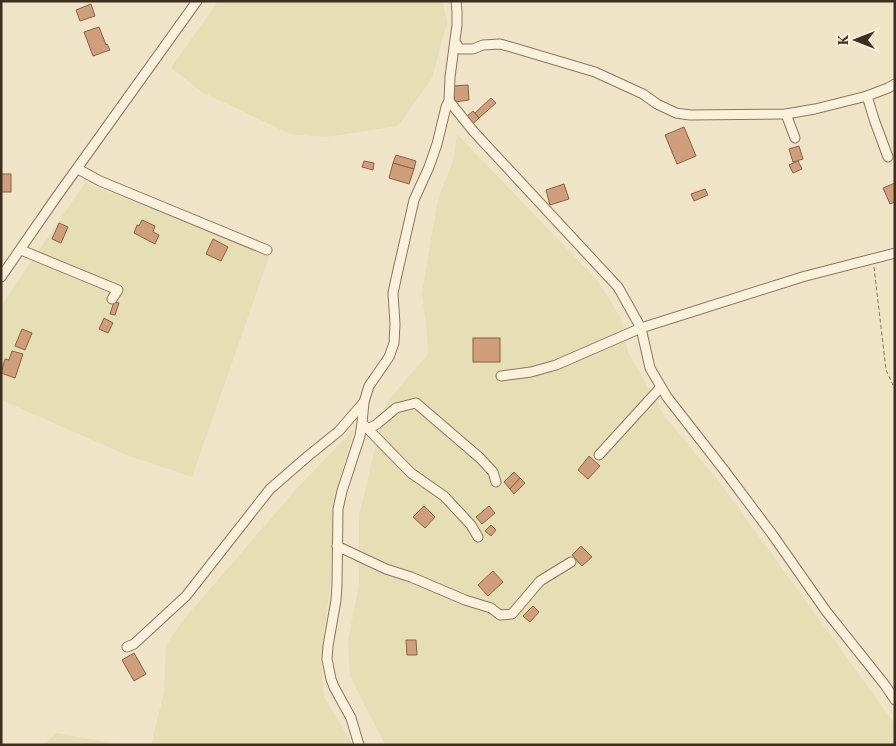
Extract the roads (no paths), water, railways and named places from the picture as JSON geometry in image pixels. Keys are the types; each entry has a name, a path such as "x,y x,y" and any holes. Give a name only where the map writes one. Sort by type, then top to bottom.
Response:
{"street":[{"path":"1,277 197,1"},
{"path":"127,647 134,644 186,596 270,489 339,431 364,402 370,386 389,357 394,343 394,293 396,279 414,200 432,160 446,107 450,100 450,77 458,25 456,1"},
{"path":"455,42 460,50 473,49 483,45 500,44 594,72 643,94 657,104 676,113 690,115 786,114 867,96 895,84"},
{"path":"867,96 888,156"},
{"path":"450,100 474,132 618,287 641,328 650,368 667,397 724,470 826,611 895,700"},
{"path":"786,114 795,138"},
{"path":"78,169 267,250"},
{"path":"21,250 118,290 112,299"},
{"path":"501,376 530,372 556,365 641,328 802,277 895,252"},
{"path":"598,456 661,387"},
{"path":"359,745 351,718 334,687 328,665 328,646 336,600 338,509 342,491 365,426 364,402"},
{"path":"365,426 378,424 396,408 416,403 480,458 493,472 496,482"},
{"path":"365,426 411,473 444,496 470,525 478,537"},
{"path":"337,546 386,569 411,577 465,600 491,608 500,615 512,614 540,581 571,562"}]}
